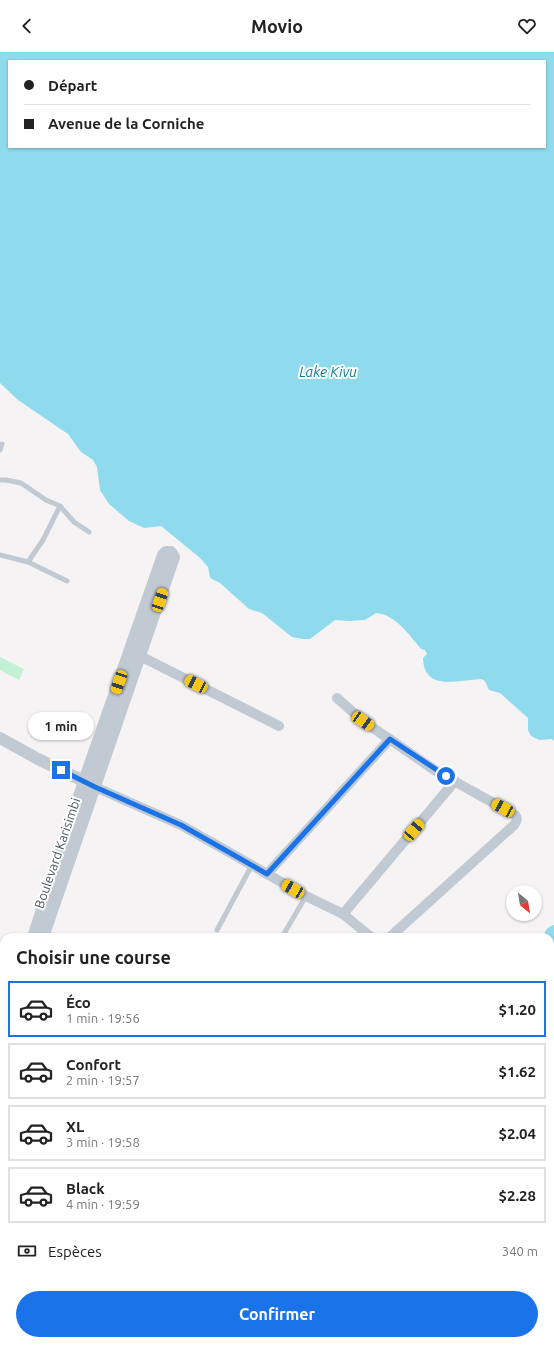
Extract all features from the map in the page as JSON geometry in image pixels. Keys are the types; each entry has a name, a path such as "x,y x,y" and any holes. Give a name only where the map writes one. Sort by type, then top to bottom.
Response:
{"street":[{"name":"Boulevard Karisimbi","path":"44,933 90,784 164,555 166,552 171,552 173,553 174,557 140,656 90,784"},
{"path":"140,656 279,726"},
{"path":"337,698 363,721 436,771 515,815 517,818 514,825 394,933"},
{"path":"0,738 90,784 181,825 306,896 343,914 366,933"},
{"path":"267,874 390,739"},
{"path":"343,914 455,781"},
{"path":"34,933 90,784"}],"lane":[{"path":"0,450 2,444"},
{"path":"0,480 21,483 46,500 60,506 74,522 89,532"},
{"path":"28,562 43,540 60,506"},
{"path":"0,555 28,562 67,580"},
{"path":"217,930 252,865"},
{"path":"284,933 306,896"}],"green space":[{"path":"0,657 24,669 19,680 0,670"}],"water":[{"name":"Lake Kivu","path":"0,52 554,52 554,741 552,739 539,740 531,736 528,730 528,718 500,693 489,690 485,681 481,679 444,682 429,676 425,669 423,658 427,654 425,650 421,649 402,626 390,617 383,614 376,613 365,620 335,620 310,639 292,637 262,613 249,609 220,583 212,579 210,577 208,567 199,557 161,526 144,528 129,521 109,504 100,490 97,467 93,460 81,452 68,434 18,400 0,383"},
{"path":"554,925 554,933 545,933 547,930"}],"route":[{"path":"61,770 95,787 181,825 267,874 390,739 436,771 446,776"}]}
